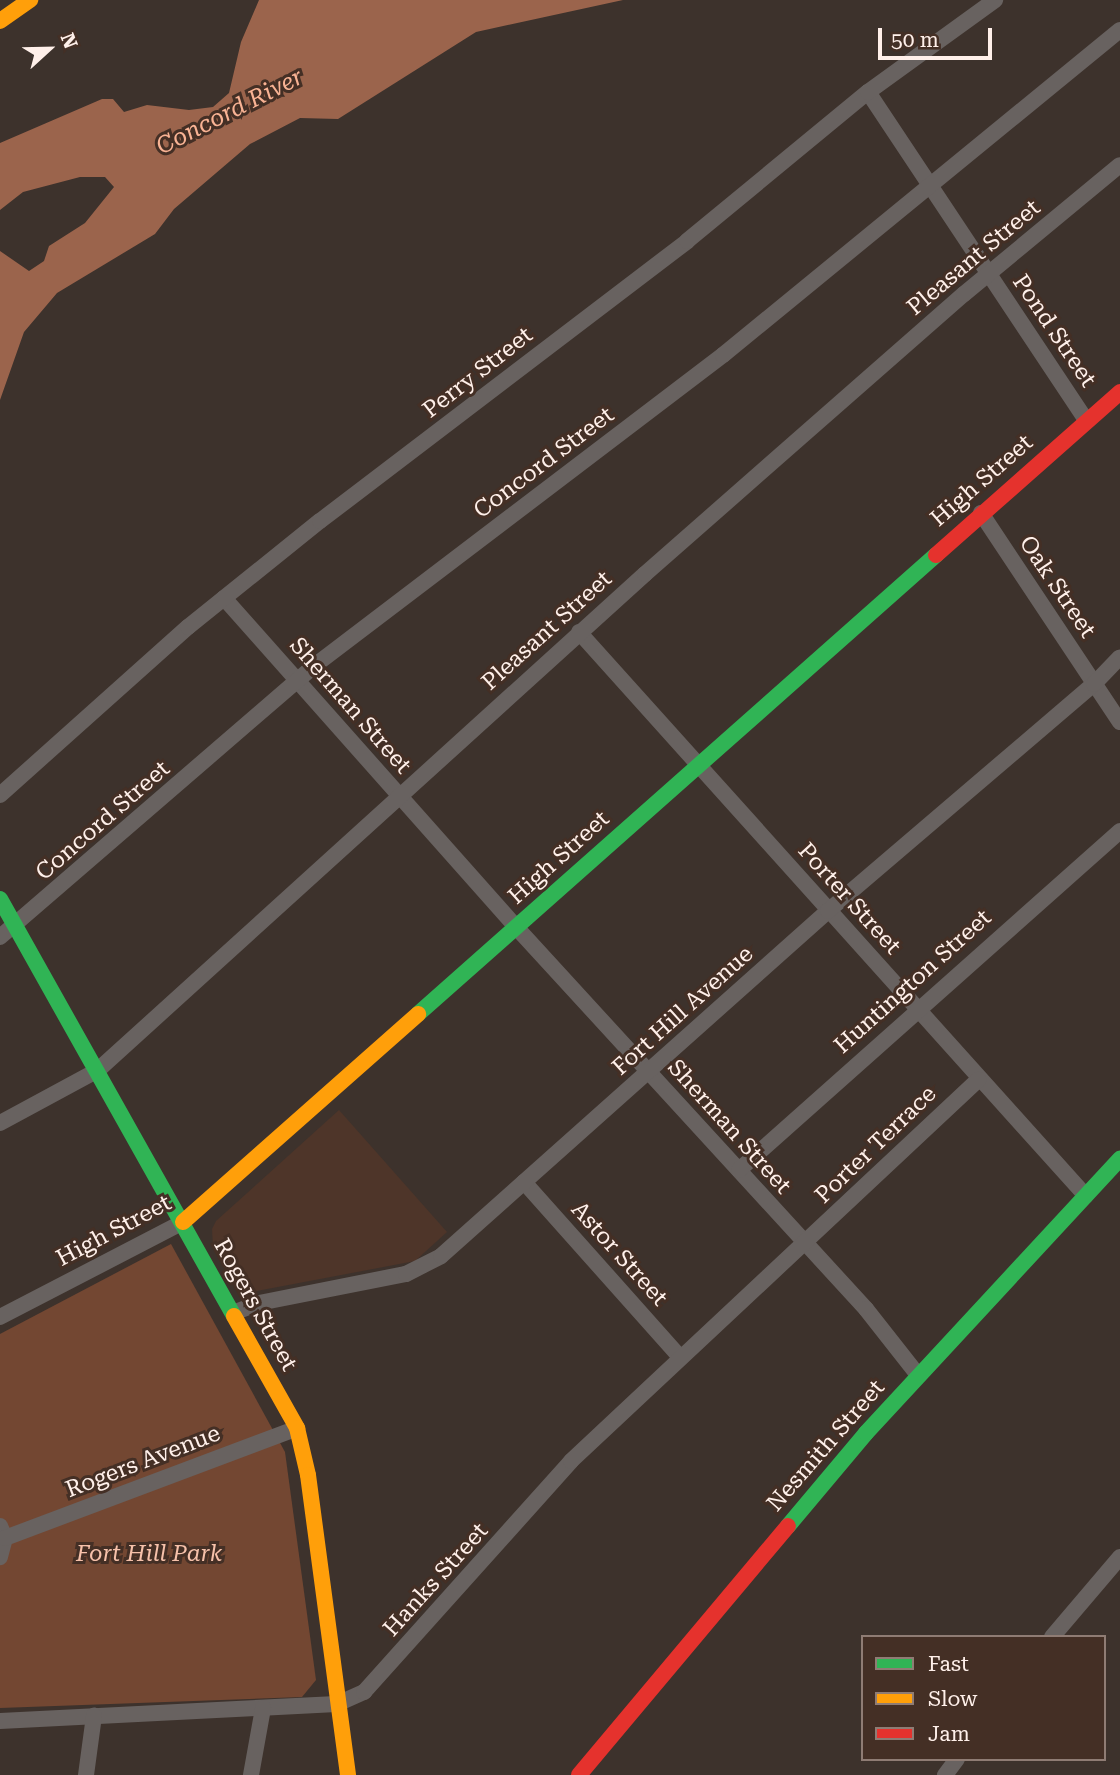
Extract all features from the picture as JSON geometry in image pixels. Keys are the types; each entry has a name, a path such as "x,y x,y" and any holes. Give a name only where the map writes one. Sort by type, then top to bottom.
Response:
{"street":[{"path":"0,21 30,0"},
{"name":"Perry Street","path":"0,795 224,598 687,241 868,92 995,0"},
{"name":"Concord Street","path":"0,937 16,926 297,681 723,355 1120,30"},
{"name":"Pond Street","path":"868,92 1086,420"},
{"name":"Pleasant Street","path":"0,1123 98,1070 579,632 989,274 1120,165"},
{"name":"High Street","path":"0,1317 183,1222 1120,392"},
{"name":"Oak Street","path":"981,513 1120,722"},
{"name":"Sherman Street","path":"224,598 516,928 739,1170 918,1375"},
{"name":"Porter Street","path":"579,632 696,766 918,1009 978,1080 1086,1196"},
{"name":"Fort Hill Avenue","path":"233,1313 259,1303 384,1280 423,1268 649,1073 828,911 1094,684 1120,657"},
{"name":"Huntington Street","path":"739,1170 1120,831"},
{"name":"Rogers Street","path":"0,899 297,1428 308,1475 348,1775"},
{"name":"Porter Terrace","path":"805,1244 978,1080"},
{"name":"Nesmith Street","path":"579,1775 733,1588 918,1375 1120,1159"},
{"name":"Astor Street","path":"524,1181 680,1356"},
{"name":"Hanks Street","path":"0,1721 337,1704 364,1692 571,1461 680,1356 805,1244"},
{"name":"Rogers Avenue","path":"2,1532 297,1428"},
{"path":"0,1557 2,1532"},
{"path":"1054,1635 1120,1557"},
{"path":"251,1775 263,1708"},
{"path":"86,1775 94,1716"}],"shaded area":[{"path":"339,1110 447,1232 415,1261 241,1294 213,1247 212,1229 216,1221"}],"green space":[{"name":"Fort Hill Park","path":"171,1244 285,1452 316,1680 302,1697 0,1708 0,1334"}],"water":[{"name":"Concord River","path":"259,0 623,0 476,32 338,119 300,118 250,144 174,209 155,234 57,293 24,332 0,400 0,251 29,271 44,261 49,246 85,223 114,187 105,177 80,177 23,192 0,210 0,143 102,99 113,99 124,112 147,105 189,110 213,107 229,93 241,42"}],"traffic: fast":[{"path":"418,1014 936,555"},
{"path":"0,899 234,1316"},
{"path":"788,1526 866,1433 1120,1159"}],"traffic: slow":[{"path":"0,21 30,0"},
{"path":"183,1222 418,1014"},
{"path":"234,1316 297,1428 308,1475 348,1775"}],"traffic: jam":[{"path":"936,555 1120,392"},
{"path":"579,1775 788,1526"}]}
